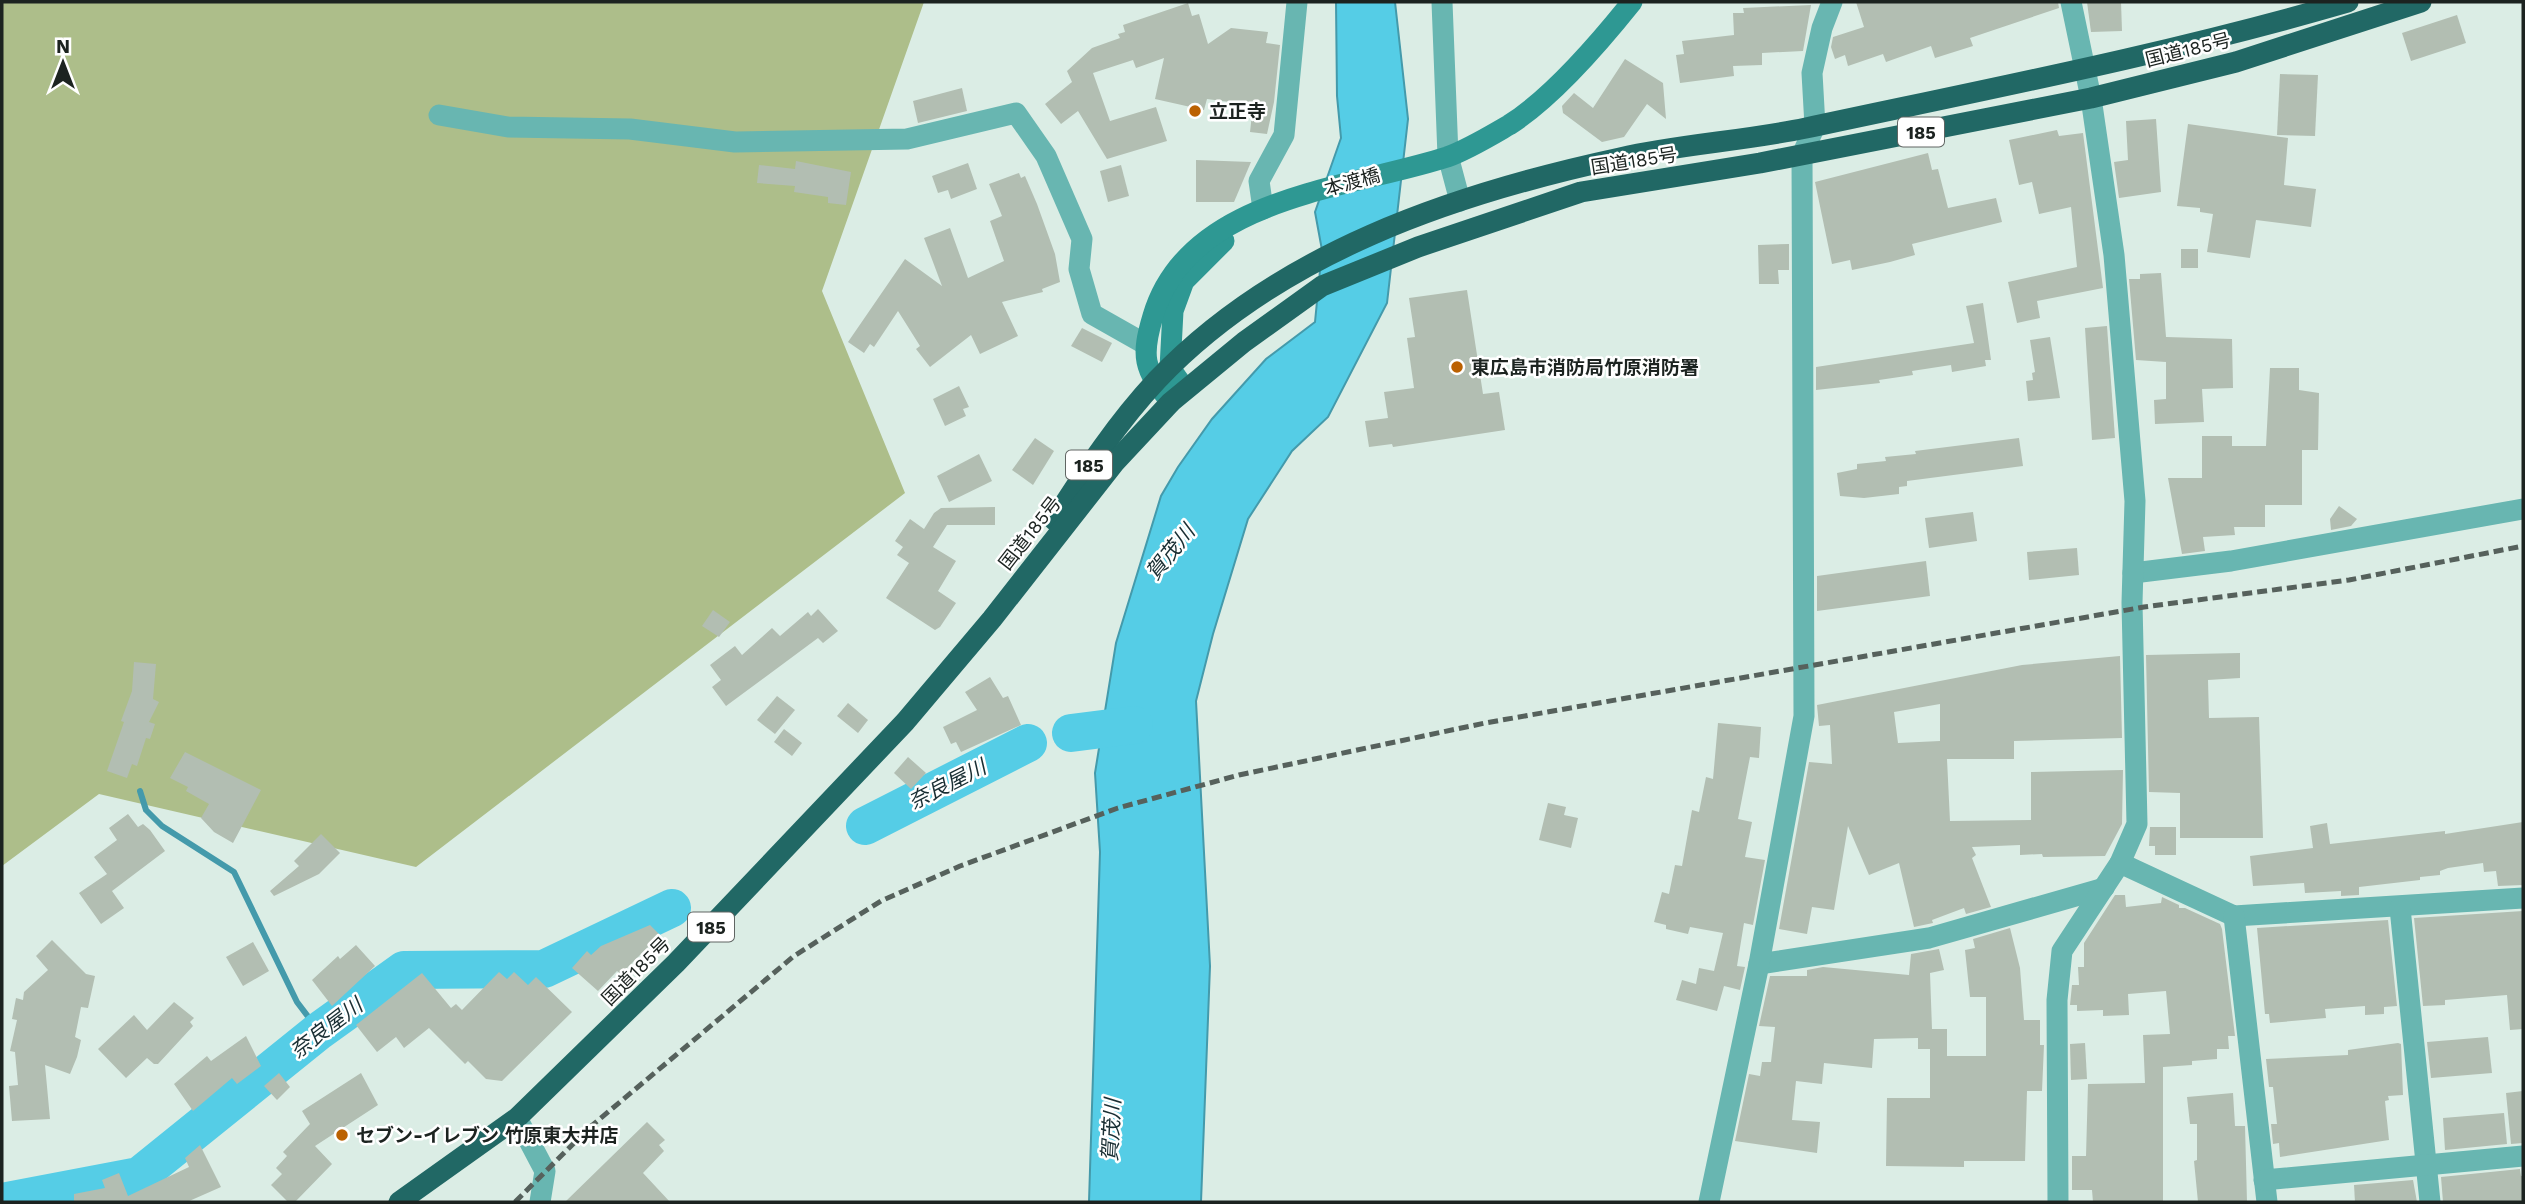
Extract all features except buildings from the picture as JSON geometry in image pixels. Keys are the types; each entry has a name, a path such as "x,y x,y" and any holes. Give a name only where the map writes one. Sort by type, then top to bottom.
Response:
{"highway":[{"name":"国道185号","path":"992,619 1100,448 1162,375 1212,332 1330,253 1418,215 1460,201 1623,157 1815,126 2084,71 2230,36 2348,2"},
{"name":"国道185号","path":"399,1202 517,1118 705,933 905,722 992,619 1115,462 1184,390 1322,286 1418,247 1581,192 1802,155 2091,98 2236,62 2383,8 2421,2"}],"street":[{"path":"1270,206 1259,181 1284,135 1297,2"},
{"path":"1442,2 1438,159 1460,201"},
{"name":"本渡橋","path":"1270,206 1438,159 1510,124 1597,45 1632,2"},
{"path":"1709,1202 1759,964 1804,716 1802,155 1815,126 1812,73 1822,28 1832,2"},
{"path":"2058,1202 2058,974 2062,951 2120,863 2137,824 2133,573 2135,501 2115,269 2091,98 2071,2"},
{"path":"439,115 508,127 630,129 735,142 907,139 1016,113 1046,156 1082,239 1079,269 1092,314 1145,344"},
{"path":"1184,390 1146,367 1145,344 1166,283 1188,254 1212,235 1270,206"},
{"path":"1162,375 1173,312 1184,281 1215,249 1270,206"},
{"path":"2133,573 2231,561 2523,509"},
{"path":"2120,863 2234,916 2400,908 2523,898"},
{"path":"1759,964 1929,938 2104,888"},
{"path":"2400,908 2430,1202"},
{"path":"2234,916 2267,1202"},
{"path":"517,1118 545,1171 540,1202"},
{"path":"2264,1180 2523,1156"}],"green space":[{"path":"2,2 924,2 822,291 905,493 416,867 99,794 2,866"}],"water":[{"name":"賀茂川","path":"1336,2 1395,2 1408,119 1387,303 1328,417 1292,451 1248,519 1196,701 1210,966 1201,1202 1089,1202 1100,852 1095,773 1116,643 1161,496 1178,467 1212,419 1266,359 1315,322 1322,250 1315,212 1341,138 1337,96"}],"waterway":[{"name":"奈良屋川","path":"1071,733 1134,725"},
{"name":"奈良屋川","path":"865,826 1028,743"},
{"path":"140,791 146,810 162,826 234,872 297,1002 319,1031"},
{"name":"奈良屋川","path":"2,1202 139,1176 319,1031 404,970 544,969 672,908"}],"railway":[{"path":"515,1202 589,1128 794,956 881,901 960,866 1118,808 1239,775 1485,723 2144,607 2349,580 2523,546"}],"place":[{"name":"立正寺","path":"1195,111"},
{"name":"東広島市消防局竹原消防署","path":"1457,367"},
{"name":"セブン-イレブン 竹原東大井店","path":"342,1135"}]}
